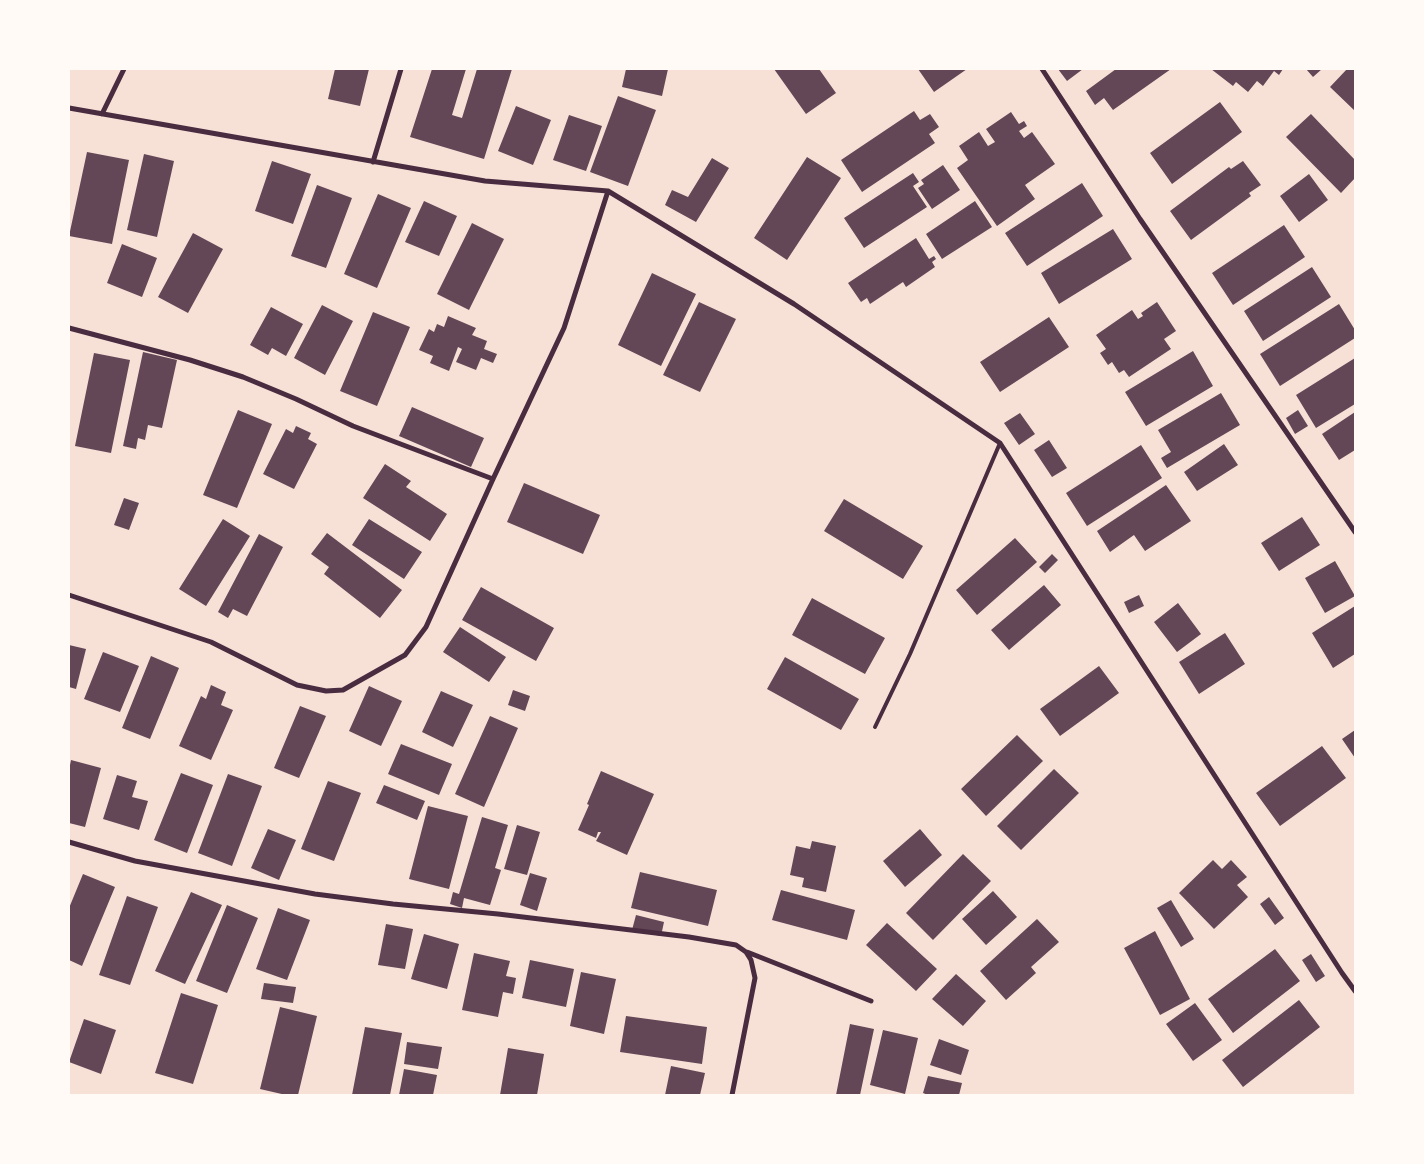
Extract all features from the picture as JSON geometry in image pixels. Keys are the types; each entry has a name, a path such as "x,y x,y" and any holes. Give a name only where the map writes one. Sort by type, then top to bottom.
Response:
{"street":[{"path":"102,114 124,69"},
{"path":"374,162 401,69"},
{"path":"1042,69 1140,219 1355,532"},
{"path":"69,108 485,181 608,191 794,304 1000,443 1355,991"},
{"path":"69,595 211,642 297,685 326,690 343,690 405,655 426,627 493,478 564,328 608,191"},
{"path":"69,328 190,360 243,377 353,426 493,478"},
{"path":"69,842 135,861 315,894 689,937 736,945 746,952 871,1001"},
{"path":"732,1095 755,978 751,960 746,952"}],"lane":[{"path":"875,727 910,654 1000,443"}],"building":[{"path":"335,69 369,69 360,106 328,99"},
{"path":"432,69 466,69 452,115 462,118 477,69 512,69 484,159 410,137"},
{"path":"626,69 668,69 662,96 622,87"},
{"path":"774,69 819,69 836,93 806,114"},
{"path":"918,69 967,69 934,92"},
{"path":"1058,69 1083,69 1067,81"},
{"path":"1116,69 1171,69 1113,110 1104,98 1095,105 1086,91"},
{"path":"1211,69 1283,69 1279,75 1274,71 1263,86 1257,81 1248,92 1236,82 1233,86"},
{"path":"1306,69 1322,69 1313,77"},
{"path":"1347,69 1355,69 1355,111 1330,87"},
{"path":"618,96 656,110 628,186 590,172"},
{"path":"1220,102 1242,132 1172,184 1150,153"},
{"path":"516,106 551,120 533,165 498,151"},
{"path":"914,111 920,120 930,114 939,127 929,134 935,143 862,192 841,160"},
{"path":"1011,112 1019,124 1024,121 1027,126 1019,131 1024,138 1032,132 1055,164 1025,185 1035,199 997,226 957,168 968,160 959,146 979,132 988,146 995,142 986,129"},
{"path":"1311,114 1355,160 1355,178 1341,193 1286,137"},
{"path":"569,115 602,126 586,171 553,160"},
{"path":"87,152 129,160 112,244 69,236"},
{"path":"144,154 174,161 157,237 127,230"},
{"path":"807,157 841,178 787,260 754,238"},
{"path":"712,158 729,168 696,222 665,205 672,190 688,197"},
{"path":"272,161 311,174 293,224 255,211"},
{"path":"1243,161 1261,185 1249,193 1251,196 1191,240 1170,211 1229,167 1231,169"},
{"path":"943,165 960,190 932,209 918,188 924,184 921,180"},
{"path":"913,173 919,182 913,186 927,207 864,248 844,218"},
{"path":"1309,174 1328,200 1299,222 1280,196"},
{"path":"1082,183 1103,216 1027,266 1005,233"},
{"path":"317,185 352,198 326,268 291,256"},
{"path":"378,194 411,208 377,288 344,274"},
{"path":"424,201 457,216 439,256 405,242"},
{"path":"975,201 992,227 942,259 926,234"},
{"path":"472,223 504,239 469,310 437,294"},
{"path":"1284,225 1305,257 1233,305 1212,273"},
{"path":"1113,229 1132,259 1059,304 1041,273"},
{"path":"193,233 223,249 188,313 158,297"},
{"path":"916,238 929,259 934,256 936,259 932,262 935,267 906,287 903,282 870,304 867,298 861,302 848,283"},
{"path":"122,244 157,258 142,297 107,283"},
{"path":"1312,267 1331,297 1263,341 1244,311"},
{"path":"652,273 696,294 661,366 618,345"},
{"path":"699,302 736,319 700,392 663,375"},
{"path":"1157,302 1176,331 1164,339 1171,349 1129,377 1124,370 1119,373 1112,362 1108,365 1100,353 1106,349 1096,335 1132,310 1138,319 1143,316 1141,313"},
{"path":"1339,304 1355,330 1355,338 1280,386 1260,354"},
{"path":"322,305 353,321 325,375 294,358"},
{"path":"271,307 303,324 286,356 272,348 268,355 250,345"},
{"path":"373,312 410,327 377,406 340,391"},
{"path":"448,316 476,328 472,335 487,341 484,349 497,354 493,363 481,358 476,370 456,362 462,349 458,347 449,371 430,363 433,356 419,350 429,329 434,332 437,324 444,327"},
{"path":"1049,317 1069,347 1000,392 980,362"},
{"path":"1193,351 1213,386 1146,426 1125,392"},
{"path":"143,352 177,360 162,428 148,425 145,440 138,438 136,449 123,446"},
{"path":"94,353 130,360 111,453 75,446"},
{"path":"1355,358 1355,404 1316,428 1296,395"},
{"path":"1221,393 1240,425 1167,468 1161,458 1171,452 1158,430"},
{"path":"412,407 484,438 471,467 399,436"},
{"path":"238,410 272,424 237,508 203,495"},
{"path":"1298,410 1308,426 1295,434 1286,418"},
{"path":"1355,412 1355,450 1339,460 1322,434"},
{"path":"1020,413 1035,434 1019,445 1004,423"},
{"path":"296,426 311,433 308,439 317,444 294,489 263,474 286,429 293,433"},
{"path":"1049,440 1067,468 1052,477 1034,450"},
{"path":"1224,444 1238,465 1197,491 1184,472"},
{"path":"1141,445 1162,478 1087,526 1066,493"},
{"path":"385,464 411,481 406,487 447,514 430,541 363,498"},
{"path":"524,483 600,515 583,554 507,522"},
{"path":"1166,485 1191,521 1145,551 1134,535 1110,552 1097,531"},
{"path":"124,498 139,503 129,530 114,525"},
{"path":"844,499 923,546 903,579 824,531"},
{"path":"1302,517 1320,545 1279,571 1261,543"},
{"path":"223,519 250,536 206,606 179,589"},
{"path":"369,519 422,552 404,579 352,545"},
{"path":"327,533 402,590 380,618 324,574 329,567 311,554"},
{"path":"259,534 283,547 247,616 233,609 228,618 218,612"},
{"path":"1015,538 1037,562 977,615 956,590"},
{"path":"1052,554 1058,560 1045,573 1039,567"},
{"path":"1335,561 1355,596 1325,613 1305,578"},
{"path":"1044,585 1061,605 1009,650 991,630"},
{"path":"481,587 554,628 536,661 462,620"},
{"path":"1139,595 1144,606 1129,613 1124,602"},
{"path":"812,598 885,638 865,674 792,635"},
{"path":"1178,603 1201,634 1177,652 1154,622"},
{"path":"1355,606 1355,654 1333,668 1312,633"},
{"path":"460,627 506,657 489,682 443,652"},
{"path":"1225,633 1245,664 1199,694 1179,662"},
{"path":"69,645 86,649 76,689 69,687"},
{"path":"103,652 139,666 120,712 84,699"},
{"path":"151,656 179,668 150,739 122,728"},
{"path":"785,657 859,699 841,730 767,689"},
{"path":"1099,666 1119,693 1060,736 1040,709"},
{"path":"211,685 226,692 221,705 233,710 211,760 179,746 201,696 206,699"},
{"path":"369,686 402,701 381,746 349,731"},
{"path":"513,690 530,696 525,711 508,705"},
{"path":"441,691 473,705 453,747 422,732"},
{"path":"300,706 326,716 299,778 274,768"},
{"path":"490,716 518,728 484,807 455,794"},
{"path":"1355,730 1355,758 1342,739"},
{"path":"1017,735 1043,761 986,816 961,789"},
{"path":"401,744 452,764 439,795 388,774"},
{"path":"1322,746 1346,778 1280,826 1256,793"},
{"path":"71,760 101,768 85,827 69,823 69,770"},
{"path":"1054,769 1079,793 1021,850 997,826"},
{"path":"601,771 654,794 627,855 596,841 601,832 598,832 596,838 578,830"},
{"path":"181,773 213,785 187,853 154,840"},
{"path":"228,774 262,786 232,866 198,853"},
{"path":"117,775 137,781 132,797 148,801 139,830 103,819"},
{"path":"328,781 361,793 334,861 301,849"},
{"path":"384,785 425,801 417,820 376,803"},
{"path":"428,806 468,816 449,889 409,879"},
{"path":"482,817 508,825 495,868 501,870 490,905 464,898 462,908 450,904 453,892 459,894"},
{"path":"517,825 540,832 527,875 504,869"},
{"path":"268,829 296,840 279,880 251,868"},
{"path":"920,829 942,855 905,887 883,861"},
{"path":"812,841 836,846 826,892 802,887 804,878 790,875 796,846 810,849"},
{"path":"963,854 991,881 933,940 906,913"},
{"path":"1213,860 1222,869 1231,860 1247,877 1237,885 1248,897 1214,929 1179,893"},
{"path":"640,872 717,890 708,926 631,908"},
{"path":"530,873 547,878 537,911 520,905"},
{"path":"83,874 115,887 82,966 69,960 69,908"},
{"path":"781,890 855,910 847,940 772,920"},
{"path":"993,891 1017,917 986,945 962,919"},
{"path":"191,892 222,905 185,984 155,971"},
{"path":"127,896 158,907 130,985 99,975"},
{"path":"1269,897 1284,918 1275,925 1260,904"},
{"path":"1171,900 1194,939 1181,947 1157,908"},
{"path":"227,905 258,918 227,993 196,981"},
{"path":"278,908 310,920 287,980 256,969"},
{"path":"636,915 664,922 661,936 632,930"},
{"path":"1037,919 1059,942 1031,967 1036,973 1006,1000 980,971"},
{"path":"887,923 937,969 916,991 866,945"},
{"path":"386,924 413,929 405,969 378,965"},
{"path":"1155,931 1190,999 1160,1015 1124,948"},
{"path":"424,934 459,944 447,989 411,979"},
{"path":"1275,949 1300,981 1233,1033 1208,999"},
{"path":"474,953 510,961 506,976 516,978 513,994 503,992 498,1017 462,1010"},
{"path":"1311,954 1325,976 1316,982 1302,960"},
{"path":"530,960 574,969 566,1007 522,998"},
{"path":"581,972 616,979 604,1034 570,1026"},
{"path":"956,974 986,1001 963,1026 932,999"},
{"path":"264,983 296,987 293,1003 261,999"},
{"path":"181,993 218,1005 193,1084 155,1073"},
{"path":"1299,1000 1320,1027 1243,1087 1222,1060"},
{"path":"1195,1003 1222,1040 1193,1061 1166,1024"},
{"path":"280,1007 317,1016 298,1095 286,1095 260,1089"},
{"path":"626,1016 707,1027 702,1064 620,1052"},
{"path":"84,1019 116,1030 101,1074 69,1062"},
{"path":"850,1024 874,1029 860,1095 836,1095"},
{"path":"365,1027 402,1033 390,1095 352,1095"},
{"path":"883,1030 918,1038 905,1094 870,1085"},
{"path":"939,1039 969,1050 961,1075 930,1065"},
{"path":"407,1042 442,1047 438,1069 404,1064"},
{"path":"508,1048 544,1054 537,1095 500,1095"},
{"path":"671,1066 705,1073 700,1095 665,1095"},
{"path":"404,1069 437,1075 433,1095 399,1095"},
{"path":"928,1076 962,1083 959,1095 928,1095 923,1093"}]}
